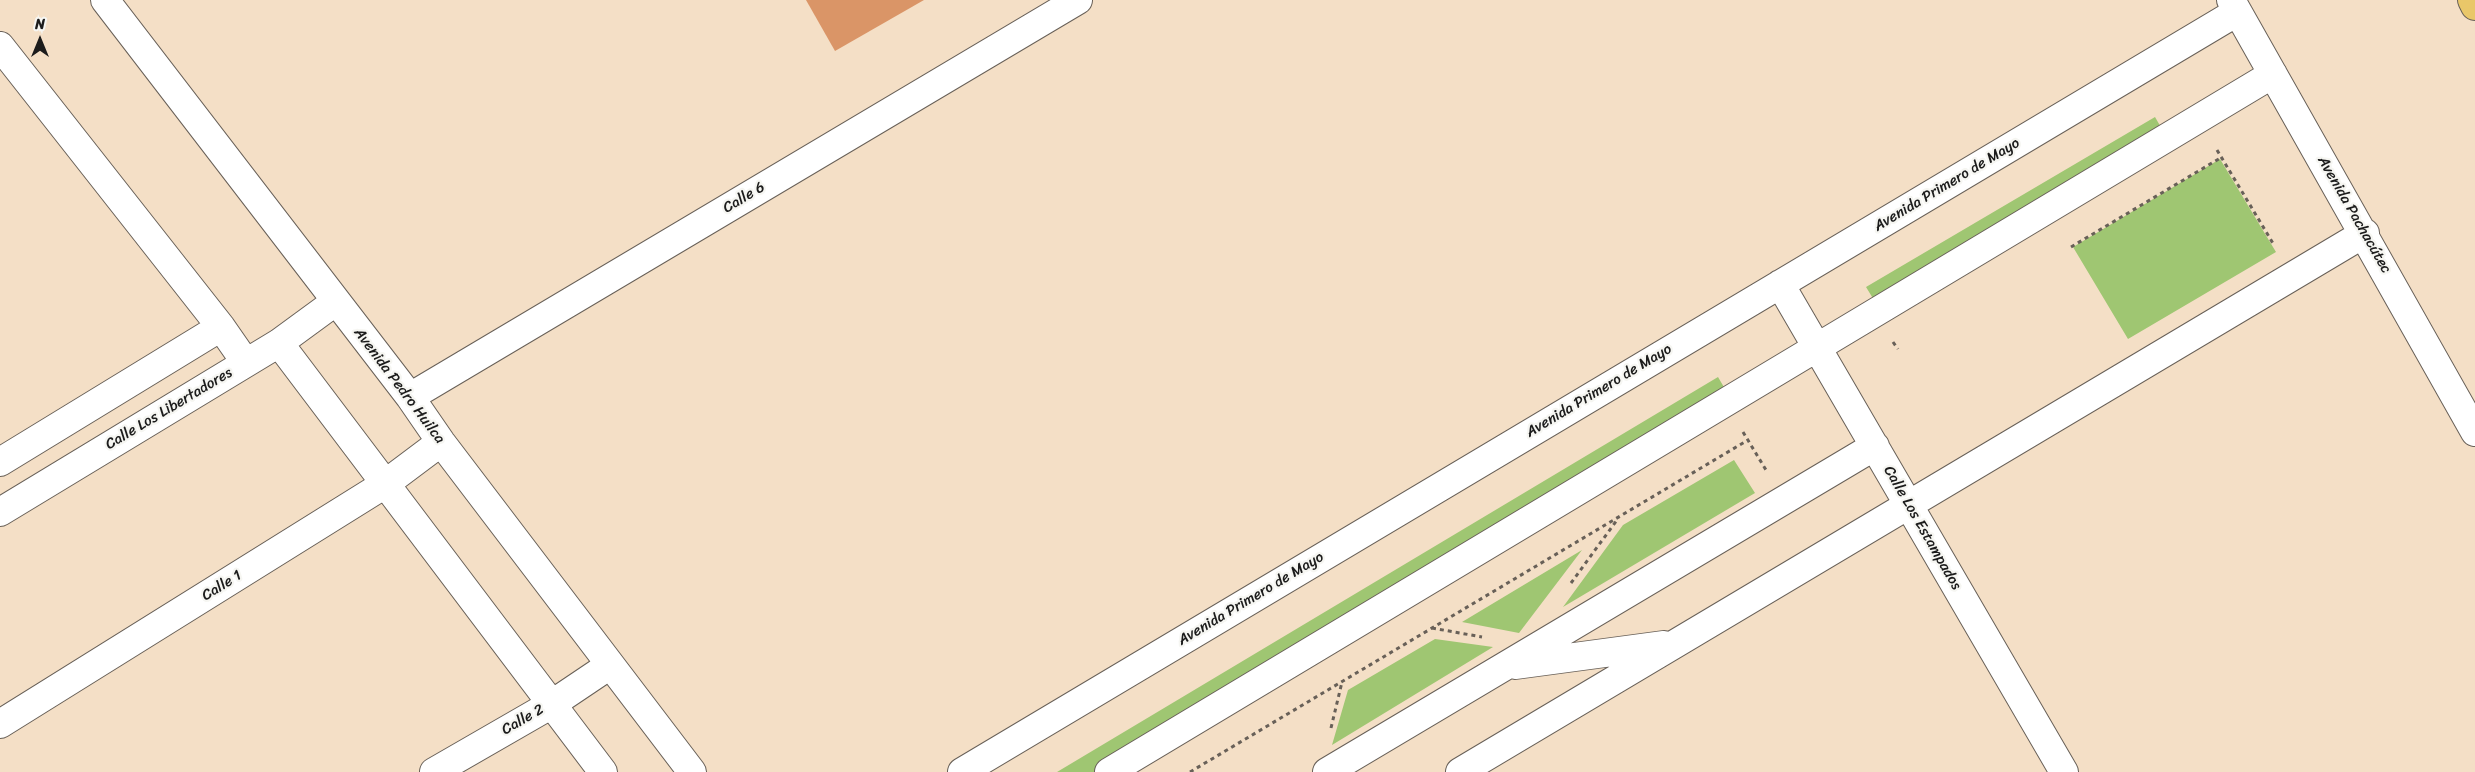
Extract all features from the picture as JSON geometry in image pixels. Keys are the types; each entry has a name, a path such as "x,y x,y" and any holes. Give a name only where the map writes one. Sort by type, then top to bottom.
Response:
{"main road":[{"path":"2472,0 2475,6"}],"street":[{"name":"Avenida Pedro Huilca","path":"105,0 335,302 410,396 441,442 692,772"},
{"name":"Calle 6","path":"410,396 1078,0"},
{"name":"Avenida Pachacútec","path":"2234,6 2365,234 2475,432"},
{"name":"Avenida Primero de Mayo","path":"962,772 1780,284 2234,6"},
{"path":"0,46 221,327 246,363"},
{"path":"1109,772 2273,74"},
{"path":"1460,772 2365,234"},
{"name":"Calle Los Estampados","path":"1780,284 2064,772"},
{"name":"Calle Los Libertadores","path":"9,506 279,343 335,302"},
{"path":"0,462 221,327"},
{"path":"279,343 603,772"},
{"name":"Calle 1","path":"0,724 385,484 441,442"},
{"path":"1327,772 1875,446"},
{"path":"0,475 9,506"},
{"path":"1504,666 1675,644"},
{"name":"Calle 2","path":"434,772 552,704 610,665"}],"path":[{"path":"2198,118 2293,276"},
{"path":"2071,247 2222,158"},
{"path":"1725,403 1784,499"},
{"path":"1190,772 1748,440"},
{"path":"1569,585 1618,517"},
{"path":"1431,628 1488,638"},
{"path":"1331,729 1342,682"}],"green space":[{"path":"2155,117 2166,136 1877,305 1866,287"},
{"path":"2220,159 2276,252 2128,339 2073,247"},
{"path":"1718,377 1728,394 1094,772 1057,772"},
{"path":"1734,460 1755,493 1563,607 1623,525"},
{"path":"1582,550 1519,633 1462,622"},
{"path":"1435,639 1493,647 1332,745 1348,690"}],"building":[{"path":"806,0 924,0 835,51"}]}
